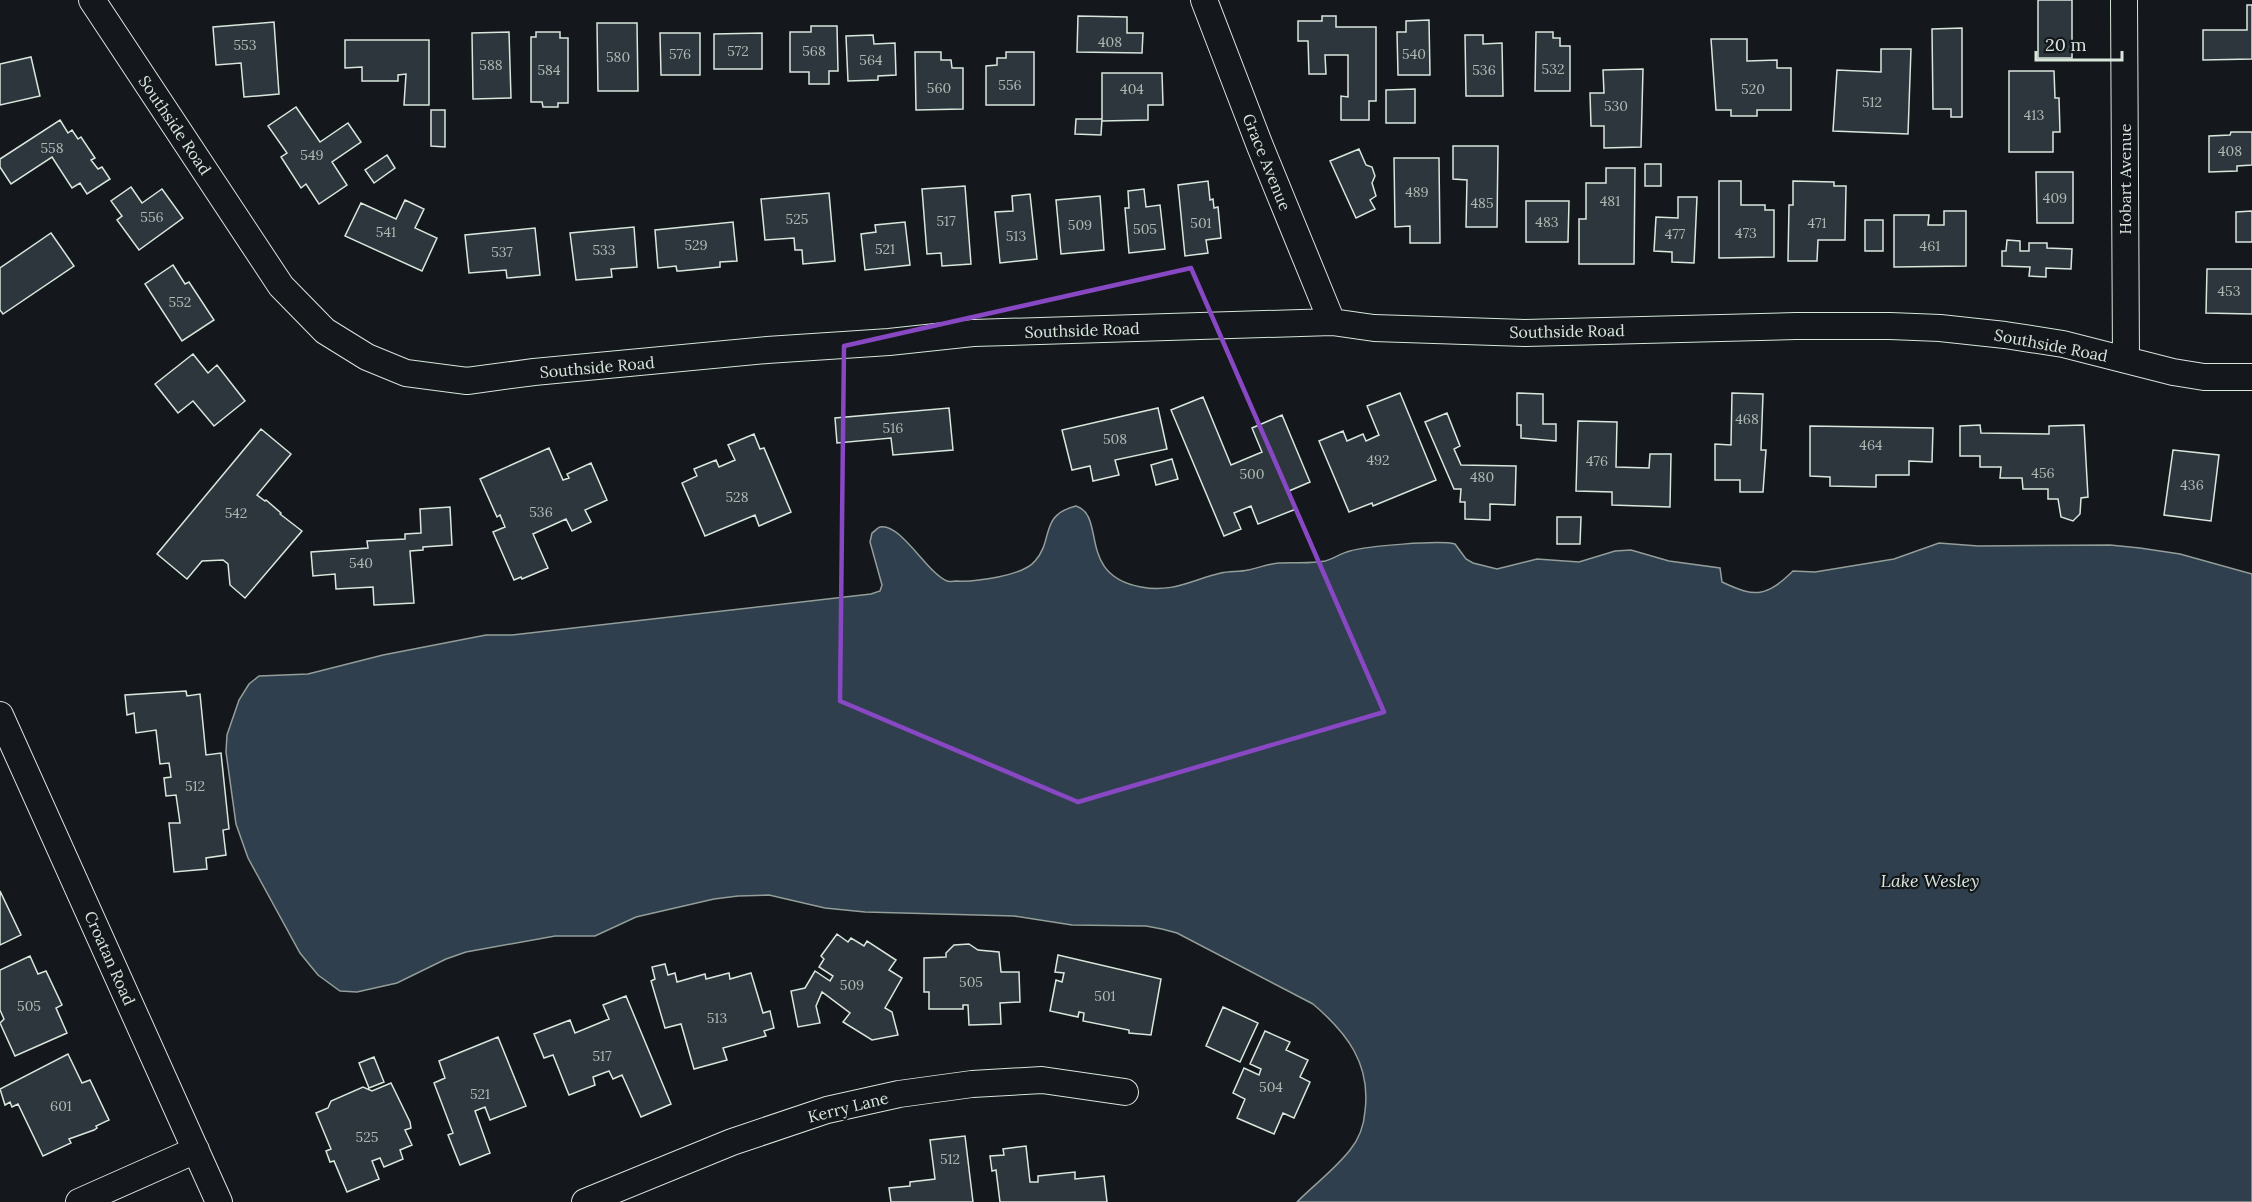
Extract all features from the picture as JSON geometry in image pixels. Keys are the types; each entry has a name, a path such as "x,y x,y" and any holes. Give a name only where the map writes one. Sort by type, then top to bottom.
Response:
{"street":[{"name":"Southside Road","path":"92,0 281,286 325,331 367,357 406,373 467,381 534,372 973,333 1332,322 1374,328 1525,333 1796,326 1910,327 2005,335 2063,345 2173,372 2204,377 2252,377"},
{"name":"Grace Avenue","path":"1204,0 1260,146 1332,322"},
{"name":"Hobart Avenue","path":"2124,0 2126,359"},
{"name":"Croatan Road","path":"0,715 219,1202"},
{"name":"Kerry Lane","path":"585,1202 753,1134 827,1110 899,1094 972,1084 1042,1080 1125,1092"},
{"path":"79,1202 196,1150"}],"highlighted area":[{"path":"1191,268 1384,712 1078,802 840,701 844,346"}],"water":[{"name":"Lake Wesley","path":"1076,506 1085,512 1090,521 1100,559 1108,571 1121,580 1152,588 1172,587 1221,573 1245,571 1275,564 1325,561 1359,549 1434,543 1455,544 1466,559 1497,569 1537,559 1579,562 1615,551 1631,550 1669,561 1720,568 1722,582 1752,592 1768,590 1793,571 1815,572 1894,559 1939,543 1978,546 2110,545 2180,554 2252,574 2252,1202 1297,1202 1338,1164 1358,1137 1362,1127 1366,1094 1360,1064 1346,1038 1313,1004 1177,933 1146,926 1072,925 1014,916 865,912 825,908 769,895 738,896 714,899 636,917 595,936 555,936 466,952 446,959 397,983 357,992 340,991 318,975 300,953 248,858 236,824 226,752 227,735 239,700 249,684 259,676 308,674 383,655 486,635 512,635 871,594 880,591 882,585 870,542 872,533 880,527 896,532 931,569 947,581 998,577 1020,571 1035,561 1041,553 1049,529 1057,515"}],"building":[{"path":"2038,0 2072,0 2072,58 2038,58"},
{"path":"2247,5 2252,5 2252,59 2203,60 2203,30 2247,30"},
{"path":"1078,16 1127,17 1127,33 1143,33 1142,53 1077,52"},
{"path":"1322,16 1336,16 1336,27 1376,27 1376,101 1369,101 1369,120 1341,120 1341,96 1348,97 1348,55 1325,55 1326,74 1309,74 1308,41 1298,41 1298,21 1322,21"},
{"path":"1429,20 1430,75 1398,75 1397,32 1406,32 1406,21"},
{"path":"274,22 279,94 244,97 241,63 216,65 213,27"},
{"path":"597,23 637,23 638,91 598,91"},
{"path":"811,26 837,26 838,71 829,71 829,84 809,84 809,72 790,72 790,32 811,32"},
{"path":"1962,28 1962,117 1951,117 1951,109 1933,109 1932,29"},
{"path":"509,32 511,98 473,99 472,33"},
{"path":"536,32 560,32 560,38 568,38 568,103 558,103 558,107 543,107 542,102 531,102 531,37 536,37"},
{"path":"1536,32 1553,32 1553,38 1560,38 1560,46 1570,46 1570,91 1535,91"},
{"path":"660,33 700,33 700,75 661,75"},
{"path":"762,33 762,69 714,69 714,34"},
{"path":"873,35 874,44 895,43 896,75 878,76 878,80 848,81 846,36"},
{"path":"1465,35 1483,35 1483,44 1502,43 1503,96 1466,96"},
{"path":"1711,39 1747,39 1747,61 1777,60 1777,68 1791,68 1791,110 1757,110 1757,116 1731,116 1731,110 1716,110"},
{"path":"345,40 429,40 429,105 404,105 406,74 398,75 398,81 362,81 362,67 345,68"},
{"path":"1881,49 1911,49 1908,134 1833,131 1837,70 1881,72"},
{"path":"915,52 941,52 941,60 951,60 952,68 963,68 963,109 916,110"},
{"path":"1006,52 1034,52 1034,105 986,105 986,66 997,65 997,58 1006,58"},
{"path":"31,57 40,96 0,105 0,64"},
{"path":"1643,69 1641,147 1604,148 1604,126 1591,126 1590,93 1604,93 1603,70"},
{"path":"2009,71 2054,71 2055,98 2059,98 2060,132 2053,132 2053,152 2009,152"},
{"path":"1102,73 1162,73 1163,105 1148,105 1148,120 1102,121"},
{"path":"1415,89 1415,123 1386,123 1386,90"},
{"path":"296,107 320,142 348,123 361,142 332,162 347,185 319,204 306,184 301,188 281,157 287,153 268,126"},
{"path":"431,110 445,110 445,147 431,146"},
{"path":"1076,119 1102,119 1101,135 1075,134"},
{"path":"60,120 68,133 72,130 78,139 81,137 95,158 91,160 98,169 102,167 110,179 87,194 80,183 72,188 52,157 11,184 0,167 0,159"},
{"path":"2231,132 2252,132 2252,165 2237,166 2237,171 2209,172 2209,136 2230,135"},
{"path":"1453,146 1498,146 1497,227 1466,227 1467,180 1453,179"},
{"path":"1359,149 1366,165 1372,167 1375,176 1372,183 1376,196 1370,200 1375,209 1356,218 1330,161"},
{"path":"387,155 395,168 374,183 365,170"},
{"path":"1394,158 1439,158 1440,243 1410,243 1410,226 1395,227"},
{"path":"1645,164 1661,164 1661,186 1645,186"},
{"path":"1606,168 1635,168 1634,264 1579,264 1579,219 1586,219 1586,183 1606,183"},
{"path":"2036,172 2073,172 2073,223 2037,223"},
{"path":"1208,181 1210,200 1213,199 1214,208 1218,207 1221,238 1206,240 1208,253 1185,256 1178,185"},
{"path":"1719,181 1741,181 1741,205 1765,205 1765,210 1774,210 1774,257 1719,258"},
{"path":"1793,181 1834,182 1834,186 1846,186 1845,240 1818,240 1817,261 1788,261 1789,205 1793,205"},
{"path":"965,186 971,264 942,266 941,253 927,254 922,189"},
{"path":"131,187 142,203 162,189 183,218 139,250 117,220 122,216 111,201"},
{"path":"1144,189 1146,207 1160,205 1165,249 1129,253 1125,208 1129,208 1128,191"},
{"path":"829,193 835,261 803,264 802,250 795,250 794,238 765,240 761,199"},
{"path":"1030,194 1037,259 1000,263 995,212 1013,211 1012,196"},
{"path":"1100,196 1104,250 1061,254 1056,200"},
{"path":"1678,197 1697,197 1694,263 1672,262 1672,252 1654,251 1656,217 1678,218"},
{"path":"405,200 424,209 415,228 437,238 422,271 345,236 361,203 396,219"},
{"path":"1526,201 1569,201 1568,242 1526,242"},
{"path":"1944,211 1966,211 1966,266 1894,267 1894,215 1929,215 1928,225 1944,225"},
{"path":"2252,211 2252,242 2236,242 2236,212"},
{"path":"1865,220 1883,220 1883,251 1865,251"},
{"path":"733,222 737,261 720,262 720,267 680,271 677,271 676,266 658,268 655,230"},
{"path":"905,222 910,265 865,270 861,234 876,232 875,225"},
{"path":"634,227 637,267 611,269 612,277 576,280 570,233"},
{"path":"535,228 540,275 507,278 506,270 469,273 465,235"},
{"path":"51,233 74,266 3,314 0,310 0,268"},
{"path":"2007,240 2020,241 2020,251 2029,251 2029,243 2047,243 2047,248 2072,249 2071,269 2046,268 2046,277 2029,276 2030,267 2002,266 2002,251 2006,251"},
{"path":"173,265 185,284 189,282 214,320 182,341 145,284"},
{"path":"2207,269 2252,269 2252,314 2206,313"},
{"path":"193,354 208,373 217,365 245,401 214,426 193,401 178,413 155,384"},
{"path":"1400,393 1436,480 1373,506 1372,503 1349,512 1319,441 1343,431 1347,441 1363,434 1366,441 1379,435 1367,406"},
{"path":"1517,393 1543,394 1543,424 1556,424 1556,441 1521,438 1521,425 1517,425"},
{"path":"1732,393 1763,394 1761,450 1766,450 1763,492 1740,492 1740,480 1715,480 1715,444 1731,445"},
{"path":"1203,397 1231,465 1262,452 1252,428 1282,415 1310,482 1289,491 1296,509 1258,524 1251,506 1234,513 1241,529 1224,536 1171,410"},
{"path":"949,408 953,450 893,455 891,438 837,443 835,418"},
{"path":"1158,408 1167,449 1115,460 1119,475 1093,481 1090,466 1072,470 1062,430"},
{"path":"1447,413 1460,446 1454,449 1461,465 1516,466 1515,505 1490,504 1490,520 1465,519 1465,502 1460,502 1461,489 1454,489 1425,422"},
{"path":"1578,421 1617,422 1616,467 1649,468 1650,454 1671,454 1670,507 1612,505 1612,492 1576,491"},
{"path":"1980,425 1981,433 2049,434 2049,426 2084,425 2088,497 2081,498 2080,514 2073,521 2061,517 2058,499 2048,499 2048,489 2023,489 2022,478 2000,478 2001,467 1980,467 1980,456 1960,456 1960,426"},
{"path":"1810,426 1933,428 1932,462 1909,461 1909,475 1876,475 1876,487 1830,486 1830,477 1810,476"},
{"path":"261,429 291,454 257,495 302,531 245,598 230,585 228,564 223,560 202,561 187,579 157,554"},
{"path":"754,434 760,449 764,448 791,512 759,526 755,515 705,536 682,483 697,476 694,469 716,460 719,467 735,460 728,445"},
{"path":"549,448 563,480 569,478 567,474 591,463 607,500 585,510 591,522 572,531 566,519 533,534 548,568 514,580 493,532 505,527 500,515 497,517 480,479"},
{"path":"2173,450 2219,455 2211,521 2164,515"},
{"path":"1172,459 1178,479 1156,485 1151,465"},
{"path":"450,507 452,545 423,547 423,550 410,551 414,603 374,605 373,587 336,589 335,574 313,576 311,552 368,548 367,541 405,539 405,534 421,533 420,509"},
{"path":"1557,517 1581,517 1580,544 1557,544"},
{"path":"186,691 187,696 200,694 206,755 221,753 229,829 223,830 226,855 206,858 207,869 174,872 169,823 180,823 176,795 166,796 164,778 171,777 169,763 160,764 156,730 136,733 134,713 127,715 125,695"},
{"path":"0,891 21,935 0,945"},
{"path":"837,934 848,942 851,938 864,946 867,941 896,960 889,970 902,978 885,1008 892,1012 898,1035 872,1040 843,1022 850,1013 822,992 816,1006 820,1023 798,1027 791,991 805,988 815,971 830,981 833,976 819,967 824,959 821,956"},
{"path":"969,944 978,950 999,952 1001,972 1019,972 1020,1002 1000,1003 1001,1024 969,1025 968,1005 963,1005 963,1009 929,1009 929,992 924,992 924,958 946,957 946,953 954,945"},
{"path":"1058,955 1161,979 1151,1035 1129,1033 1129,1030 1083,1021 1084,1013 1079,1012 1078,1017 1050,1011 1056,980 1062,982 1064,973 1055,972"},
{"path":"30,956 38,974 46,971 62,1005 56,1008 67,1033 15,1056 0,1023 4,1019 0,1010 0,970"},
{"path":"665,964 668,975 675,973 677,982 705,974 706,979 729,973 730,979 751,973 763,1013 770,1011 774,1028 764,1031 766,1036 723,1048 727,1060 694,1069 681,1024 665,1028 651,981 655,979 652,967"},
{"path":"626,996 671,1104 641,1117 622,1075 613,1079 609,1071 593,1077 595,1085 569,1095 553,1055 544,1058 534,1034 570,1020 575,1033 609,1019 603,1005"},
{"path":"1223,1007 1258,1023 1240,1062 1206,1046"},
{"path":"1265,1031 1290,1042 1286,1050 1308,1060 1300,1077 1310,1082 1294,1118 1283,1113 1274,1134 1237,1118 1245,1099 1233,1093 1244,1068 1259,1075 1261,1069 1250,1064"},
{"path":"498,1037 526,1106 490,1120 485,1107 475,1111 490,1153 460,1165 448,1135 453,1133 434,1083 445,1078 439,1061"},
{"path":"68,1054 82,1083 90,1080 109,1120 96,1126 94,1130 69,1139 71,1143 43,1156 18,1104 12,1107 10,1102 5,1105 0,1089"},
{"path":"374,1057 384,1082 369,1088 359,1063"},
{"path":"391,1083 410,1122 411,1128 405,1130 412,1145 400,1150 403,1159 384,1167 380,1158 372,1161 379,1179 347,1192 334,1161 330,1162 326,1151 331,1149 316,1113 328,1108 331,1101 363,1087 372,1091"},
{"path":"965,1136 973,1202 891,1202 889,1188 910,1186 910,1182 935,1179 930,1140"},
{"path":"1026,1146 1030,1182 1038,1182 1038,1176 1075,1172 1075,1179 1104,1176 1107,1202 1000,1202 996,1170 992,1171 990,1156 1004,1155 1003,1149"}]}
